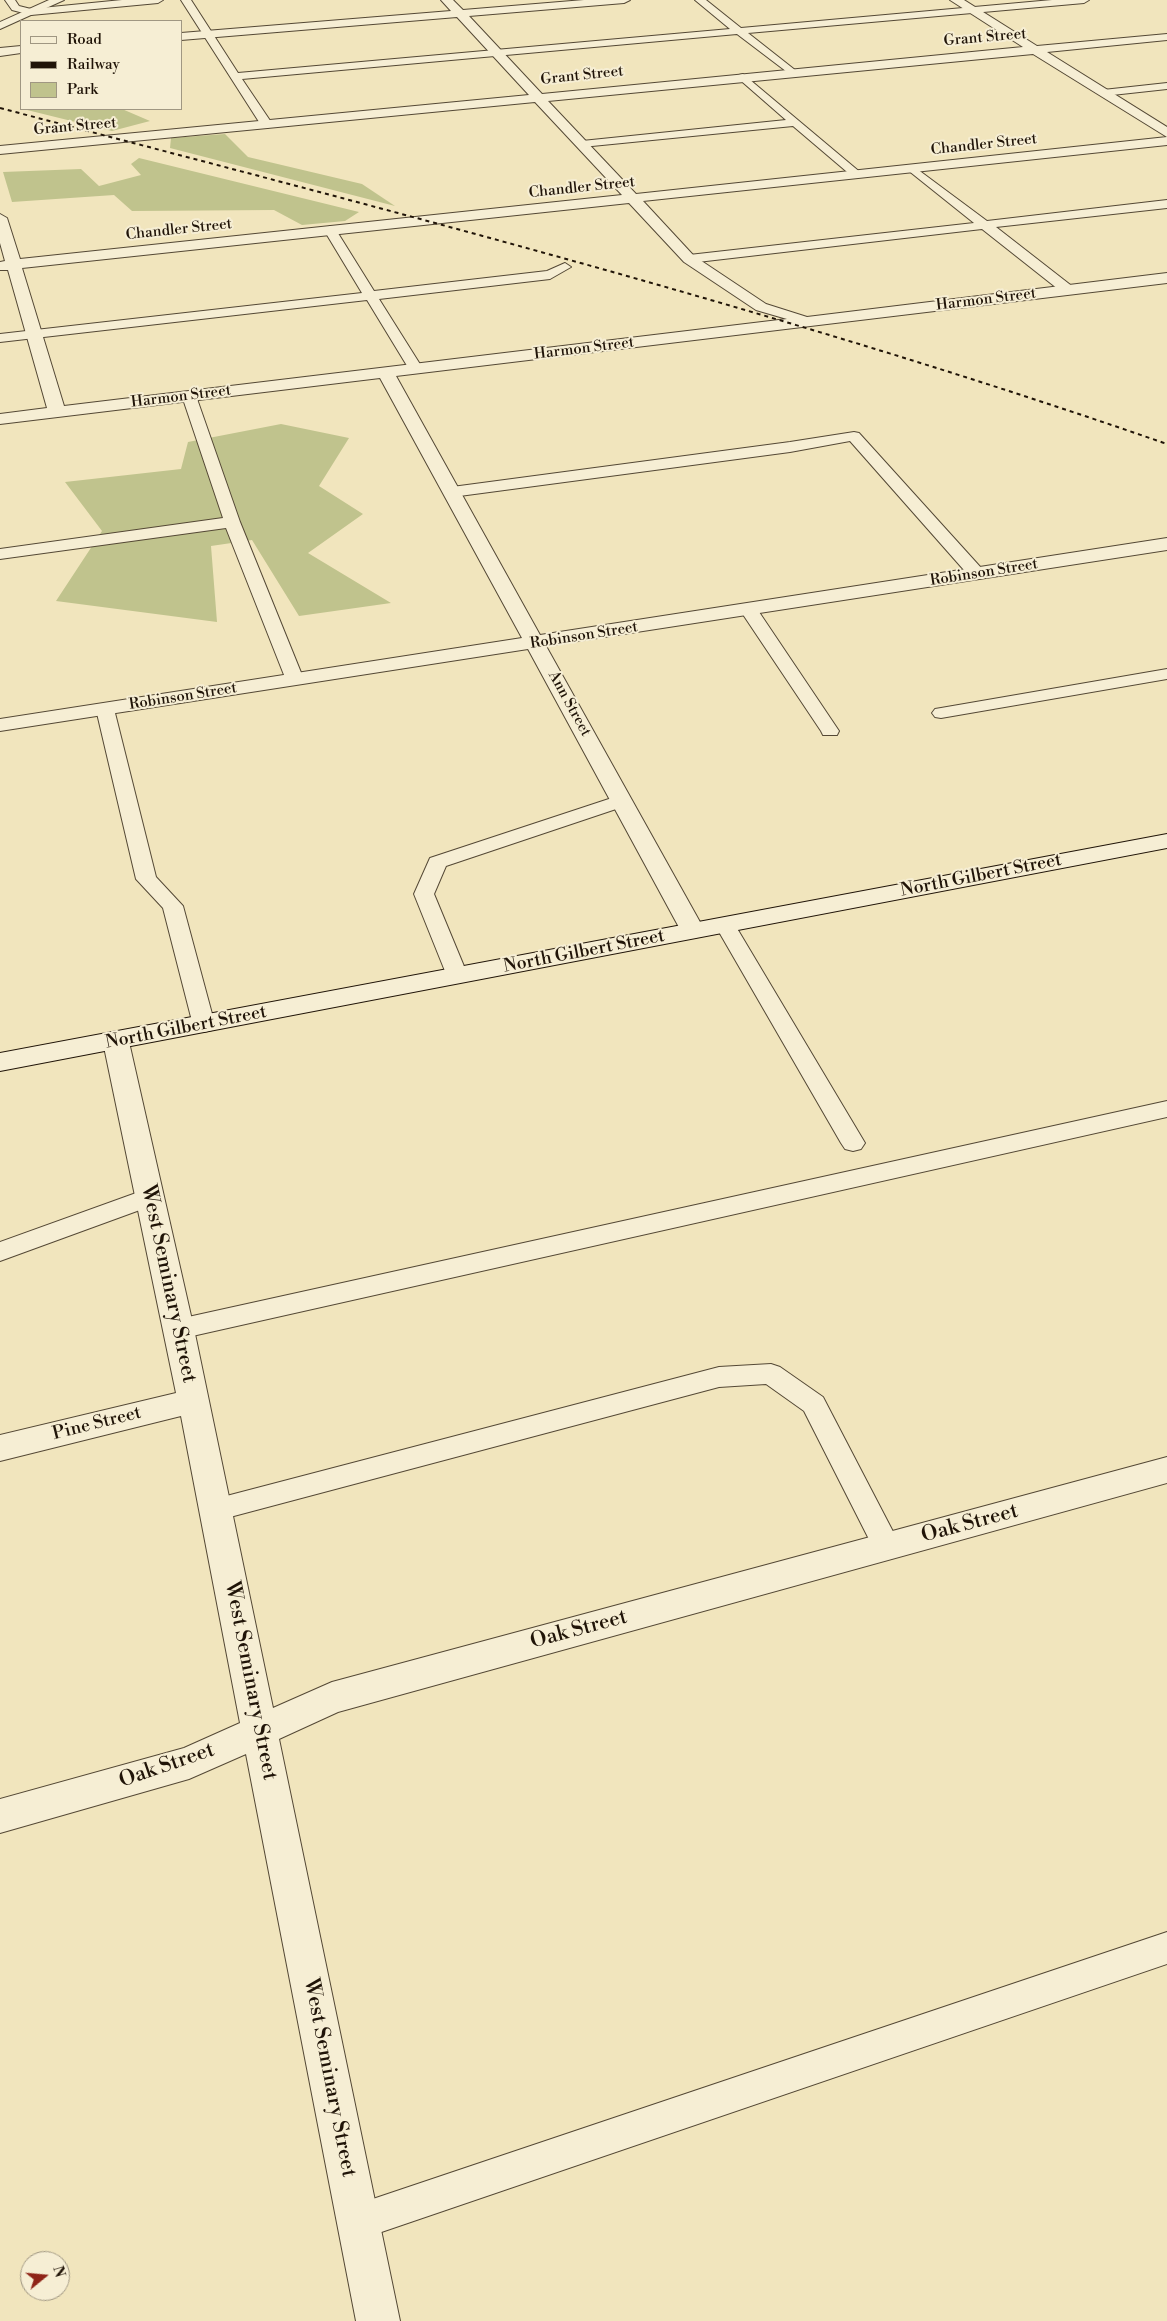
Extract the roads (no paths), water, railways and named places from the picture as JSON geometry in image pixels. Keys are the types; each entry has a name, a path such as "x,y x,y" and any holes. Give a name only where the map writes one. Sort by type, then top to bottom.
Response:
{"street":[{"path":"0,26 58,0"},
{"path":"447,0 689,259 761,307 812,321"},
{"path":"182,37 624,0"},
{"path":"956,0 1167,133"},
{"name":"Grant Street","path":"0,150 1167,37"},
{"path":"0,52 20,50"},
{"name":"Chandler Street","path":"7,266 1167,141"},
{"path":"0,218 7,266 33,334 57,412"},
{"name":"Harmon Street","path":"0,419 1068,290 1165,280"},
{"name":"Ann Street","path":"386,373 693,931"},
{"name":"Robinson Street","path":"0,725 535,644 1167,544"},
{"name":"North Gilbert Street","path":"0,1062 116,1042 1167,841"},
{"name":"West Seminary Street","path":"116,1042 180,1330 378,2321"},
{"name":"Pine Street","path":"0,1448 194,1401"},
{"name":"Oak Street","path":"0,1816 189,1763 332,1698 1167,1470"}],"lane":[{"path":"10,0 15,8 33,11 158,0"},
{"path":"186,0 267,125"},
{"path":"700,0 791,72"},
{"path":"236,76 1084,0"},
{"path":"743,77 857,175"},
{"path":"1103,93 1167,86"},
{"path":"582,144 795,122"},
{"path":"913,169 1068,290"},
{"path":"689,259 1167,204"},
{"path":"330,230 416,369"},
{"path":"0,338 550,275 565,267"},
{"path":"189,396 232,522 295,680"},
{"path":"452,492 790,447 854,436 977,574"},
{"path":"0,554 232,522"},
{"path":"749,610 830,732"},
{"path":"942,713 1167,674"},
{"path":"105,709 146,879 173,906 204,1025"},
{"path":"457,976 424,894 437,862 621,801"},
{"path":"725,925 853,1143"},
{"path":"180,1330 1167,1109"},
{"path":"0,1252 150,1197"},
{"path":"216,1510 719,1377 770,1374 814,1404 887,1546"},
{"path":"358,2222 1167,1948"}],"railway":[{"path":"0,108 294,185 733,306 1023,396 1167,444"}]}
